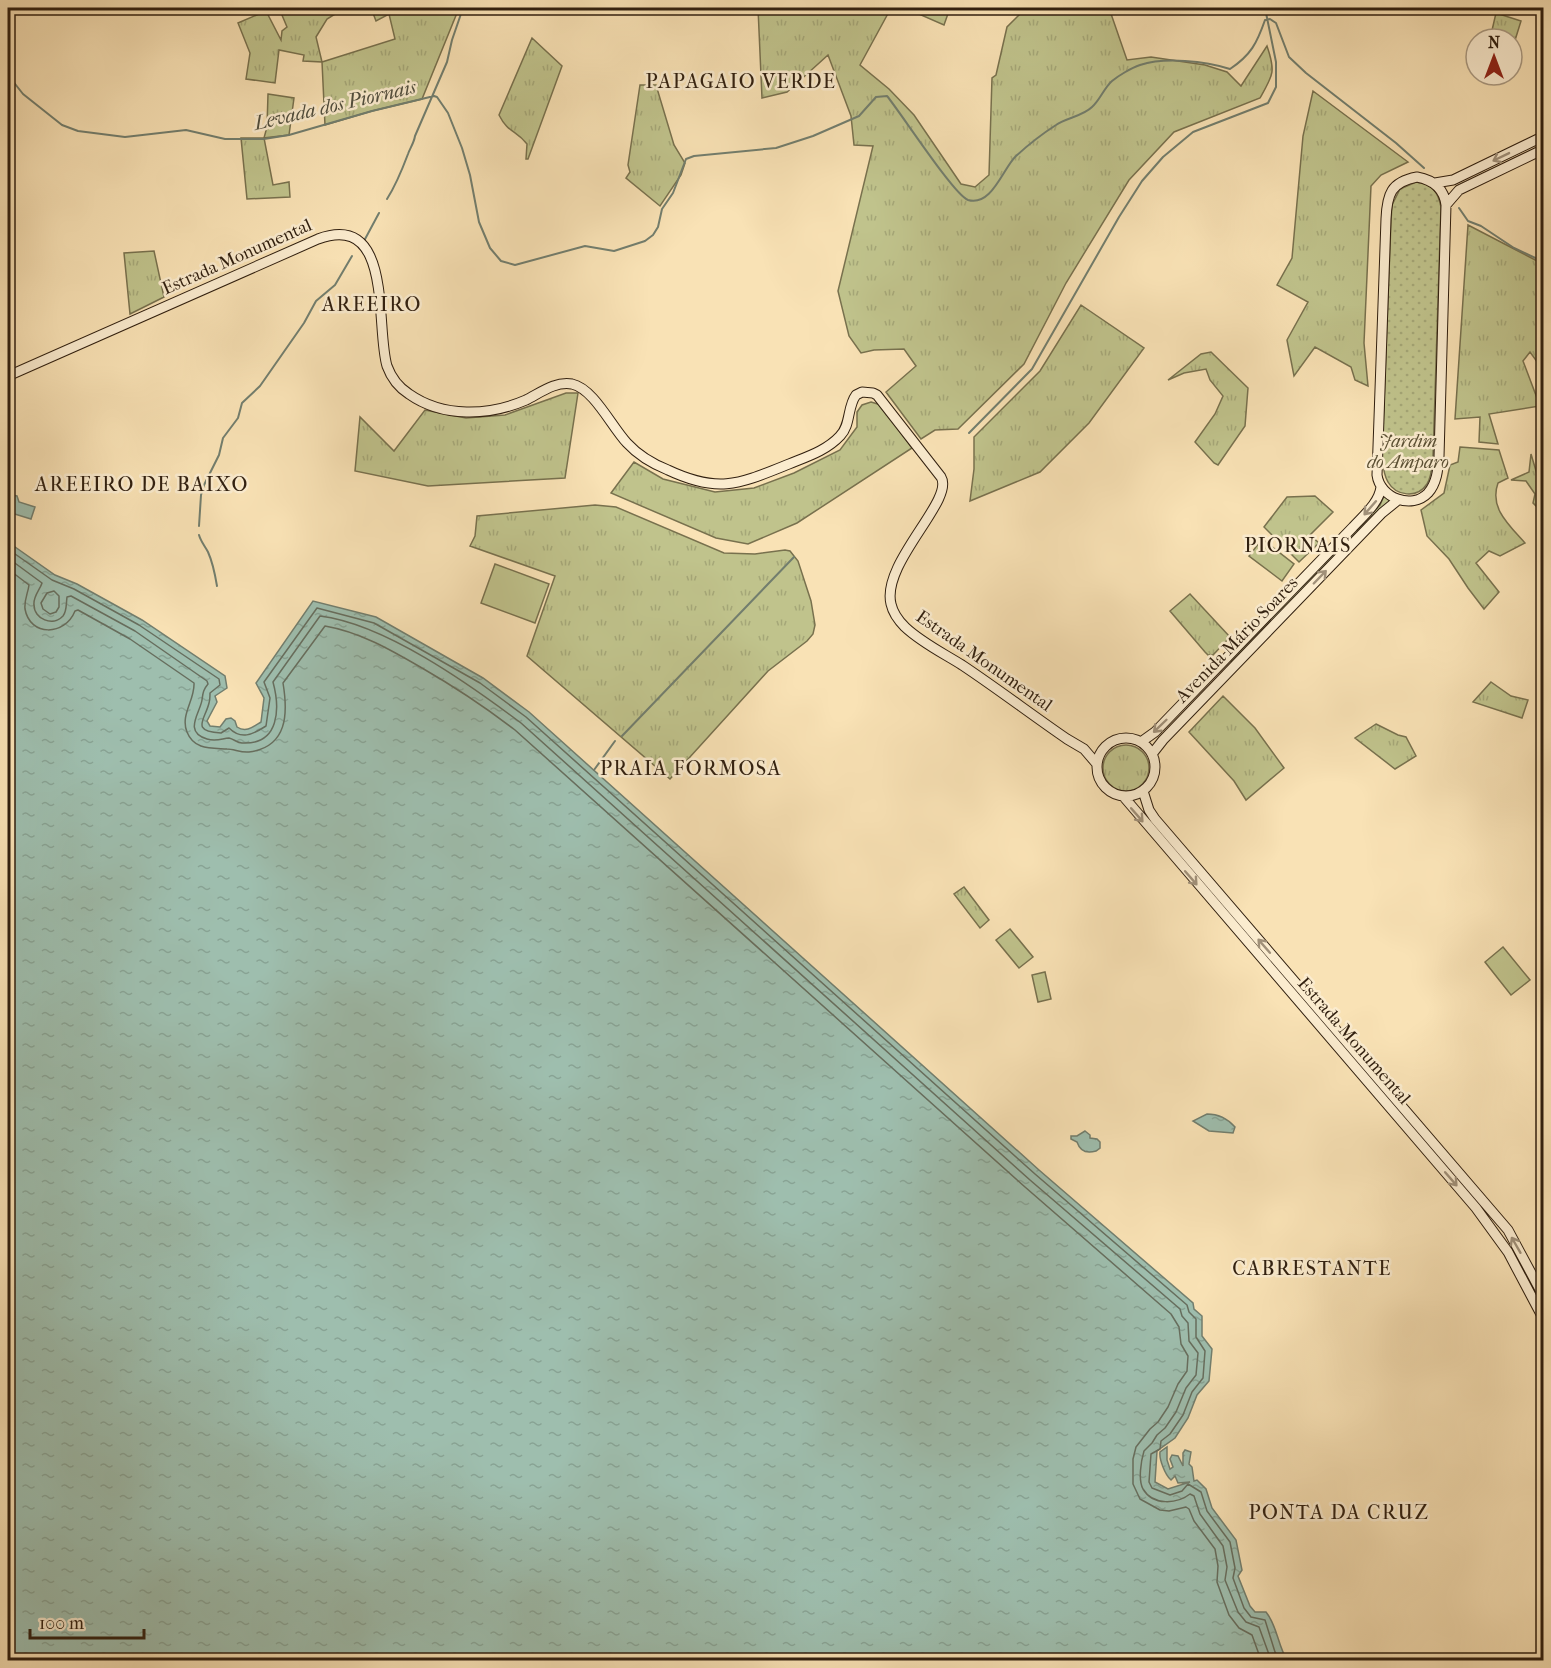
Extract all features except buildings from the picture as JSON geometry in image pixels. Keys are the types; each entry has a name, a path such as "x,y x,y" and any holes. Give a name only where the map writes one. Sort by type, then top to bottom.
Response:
{"main road":[{"path":"1435,183 1444,194 1446,205 1436,477 1430,491 1425,496 1418,499 1398,500 1388,495 1377,478 1386,207 1392,190 1402,182 1417,177 1435,183 1453,180 1544,136"},
{"path":"1446,205 1459,190 1544,149"},
{"name":"Estrada Monumental","path":"8,376 318,239 341,235 356,241 365,248 374,263 384,349 390,374 395,382 410,395 433,405 466,413 481,413 514,404 555,386 572,384 588,392 628,445 654,464 683,478 722,486 744,482 826,448 842,434 854,398 862,392 873,393 904,428 941,477 944,486 891,582 891,603 896,615 916,636 1084,749 1096,763"},
{"name":"Avenida Mário Soares","path":"1141,742 1155,732 1374,505 1381,487"},
{"name":"Avenida Mário Soares","path":"1152,754 1382,513 1398,500"},
{"path":"1125,737 1141,742 1152,754 1155,762 1154,775 1143,791 1123,796 1108,790 1102,785 1096,771 1096,763 1103,748 1109,742 1125,737"},
{"path":"1084,749 1103,748"},
{"name":"Estrada Monumental","path":"1143,791 1149,810 1155,819 1508,1230 1544,1296"},
{"name":"Estrada Monumental","path":"1123,796 1476,1208 1508,1252 1544,1320"}],"green space":[{"path":"279,8 345,8 327,19 316,37 322,62 303,61 304,55 279,50 275,83 246,79 250,53 238,23 266,11 281,40 282,31 287,27"},
{"path":"371,8 459,8 422,99 325,125 322,62 395,39 389,14 376,21"},
{"path":"758,8 891,8 860,65 889,89 914,115 961,184 975,187 989,175 992,78 996,75 1007,27 1026,8 1109,8 1127,60 1151,57 1205,65 1227,72 1241,86 1267,46 1272,62 1272,73 1260,98 1174,132 1129,180 1066,283 1024,364 958,429 935,430 921,439 886,392 916,366 904,349 861,353 849,336 838,291 873,146 854,145 851,116 828,55 787,92 762,98"},
{"path":"916,8 950,8 944,25 914,12"},
{"path":"1496,13 1521,21 1519,27 1493,27"},
{"path":"532,38 562,66 528,159 526,159 527,144 506,125 499,115"},
{"path":"640,85 656,85 674,145 685,163 681,175 660,206 626,178 630,172 628,165"},
{"path":"1313,91 1408,162 1381,175 1371,186 1364,343 1368,386 1355,380 1351,367 1315,347 1294,376 1287,340 1308,302 1277,285 1292,258 1303,136"},
{"path":"268,94 294,98 289,135 264,138 267,127"},
{"path":"241,138 264,138 273,185 289,182 290,197 247,199"},
{"name":"Jardim do Amparo","path":"1416,182 1426,184 1433,189 1441,207 1432,467 1429,481 1423,489 1407,494 1396,490 1388,482 1382,455 1392,205 1400,189"},
{"path":"1468,225 1543,264 1543,370 1530,352 1523,361 1540,406 1489,414 1498,444 1479,442 1480,417 1455,419"},
{"path":"154,251 164,297 130,314 124,253"},
{"path":"1081,305 1144,348 1089,423 1040,472 970,501 974,469 974,437 1040,371"},
{"path":"1211,352 1248,388 1245,426 1218,465 1195,442 1215,414 1223,396 1210,380 1206,369 1184,373 1168,380 1201,354"},
{"path":"566,393 578,393 565,478 428,486 355,471 360,417 394,451 425,410 466,418 505,415"},
{"path":"871,402 881,405 912,448 797,523 748,544 716,538 611,493 634,462 663,479 715,492 754,488 794,473 840,450 857,427 857,412 862,405"},
{"path":"1460,447 1499,450 1508,478 1498,483 1496,500 1498,508 1525,543 1500,556 1489,551 1476,563 1499,592 1484,609 1449,559 1427,536 1421,510 1444,493 1450,465 1458,462"},
{"path":"1531,454 1539,481 1543,482 1543,507 1537,507 1533,503 1535,494 1526,481 1511,480 1529,472"},
{"path":"1315,496 1333,512 1310,535 1319,543 1299,562 1264,527 1287,497"},
{"path":"1384,496 1390,501 1233,663 1230,660 1380,505"},
{"path":"595,505 616,507 724,553 755,554 790,551 798,561 811,601 815,625 813,634 768,671 670,779 527,656 555,576 470,546 475,536 477,516"},
{"path":"1262,539 1294,564 1282,581 1249,556"},
{"path":"495,564 549,584 535,623 481,603"},
{"path":"1190,594 1230,637 1213,655 1205,652 1170,611"},
{"path":"1491,682 1511,696 1528,700 1522,718 1473,702"},
{"path":"1223,696 1255,728 1284,768 1246,800 1234,781 1189,732"},
{"path":"1376,724 1406,737 1416,756 1395,769 1355,738"},
{"path":"1126,745 1142,752 1149,768 1142,784 1126,791 1110,784 1103,768 1110,752"},
{"path":"964,887 989,920 980,928 954,894"},
{"path":"1010,929 1033,957 1019,968 996,940"},
{"path":"1503,947 1530,980 1511,995 1485,962"},
{"path":"1045,972 1051,999 1038,1002 1032,975"}],"water":[{"path":"12,495 17,496 19,502 35,507 31,519 8,512 8,498"},
{"path":"8,542 55,575 77,584 142,620 225,676 227,688 215,696 217,702 207,721 210,726 220,727 226,719 231,718 237,727 243,729 249,729 261,722 264,698 256,683 313,601 376,617 483,678 529,712 1039,1170 1193,1303 1194,1309 1202,1316 1202,1336 1212,1349 1209,1381 1197,1395 1188,1418 1175,1438 1157,1451 1155,1482 1168,1489 1190,1482 1178,1483 1175,1476 1171,1480 1163,1467 1160,1452 1167,1447 1170,1469 1173,1467 1170,1459 1172,1455 1178,1456 1183,1466 1183,1453 1185,1450 1191,1452 1189,1464 1192,1467 1194,1481 1197,1480 1206,1489 1212,1508 1236,1540 1242,1570 1238,1576 1250,1606 1255,1612 1266,1612 1270,1617 1287,1660 8,1660"},
{"path":"1207,1114 1229,1121 1235,1127 1233,1133 1209,1131 1193,1121"},
{"path":"1085,1131 1090,1138 1100,1142 1100,1148 1096,1151 1084,1151 1077,1142 1071,1139 1071,1136 1077,1136"}],"waterway":[{"path":"387,199 399,177 447,62 463,8"},
{"path":"969,433 1032,369 1119,217 1142,181 1163,157 1193,132 1268,103 1276,87 1276,62 1265,8"},
{"name":"Levada dos Piornais","path":"8,75 23,94 62,125 78,131 125,137 186,130 225,139 264,139 289,135 372,111 437,97 448,113 462,148 479,222 490,248 501,261 515,265 585,246 614,251 645,241 658,227 662,209 673,193 686,159 694,156 776,148 813,136 859,116 876,97 887,96 951,184 968,200 976,201 984,198 990,192 1021,152 1056,125 1092,107 1109,84 1121,75 1140,65 1161,61 1197,62 1230,69 1248,53 1256,42 1265,20 1270,19 1276,23 1289,57 1424,168"},
{"name":"Levada dos Piornais","path":"1459,208 1468,221 1481,226 1514,248 1544,262"},
{"path":"364,241 379,213"},
{"path":"199,526 204,485 219,455 223,438 238,418 242,403 260,386 304,323 316,301 335,285 352,256"},
{"path":"199,535 211,560 217,586"},
{"path":"622,736 794,557"},
{"path":"594,770 615,741"}],"district":[{"name":"PAPAGAIO VERDE","path":"741,81"},
{"name":"AREEIRO","path":"372,304"},
{"name":"AREEIRO DE BAIXO","path":"142,484"},
{"name":"PIORNAIS","path":"1298,545"},
{"name":"PRAIA FORMOSA","path":"691,768"},
{"name":"CABRESTANTE","path":"1312,1268"},
{"name":"PONTA DA CRUZ","path":"1339,1512"}]}
